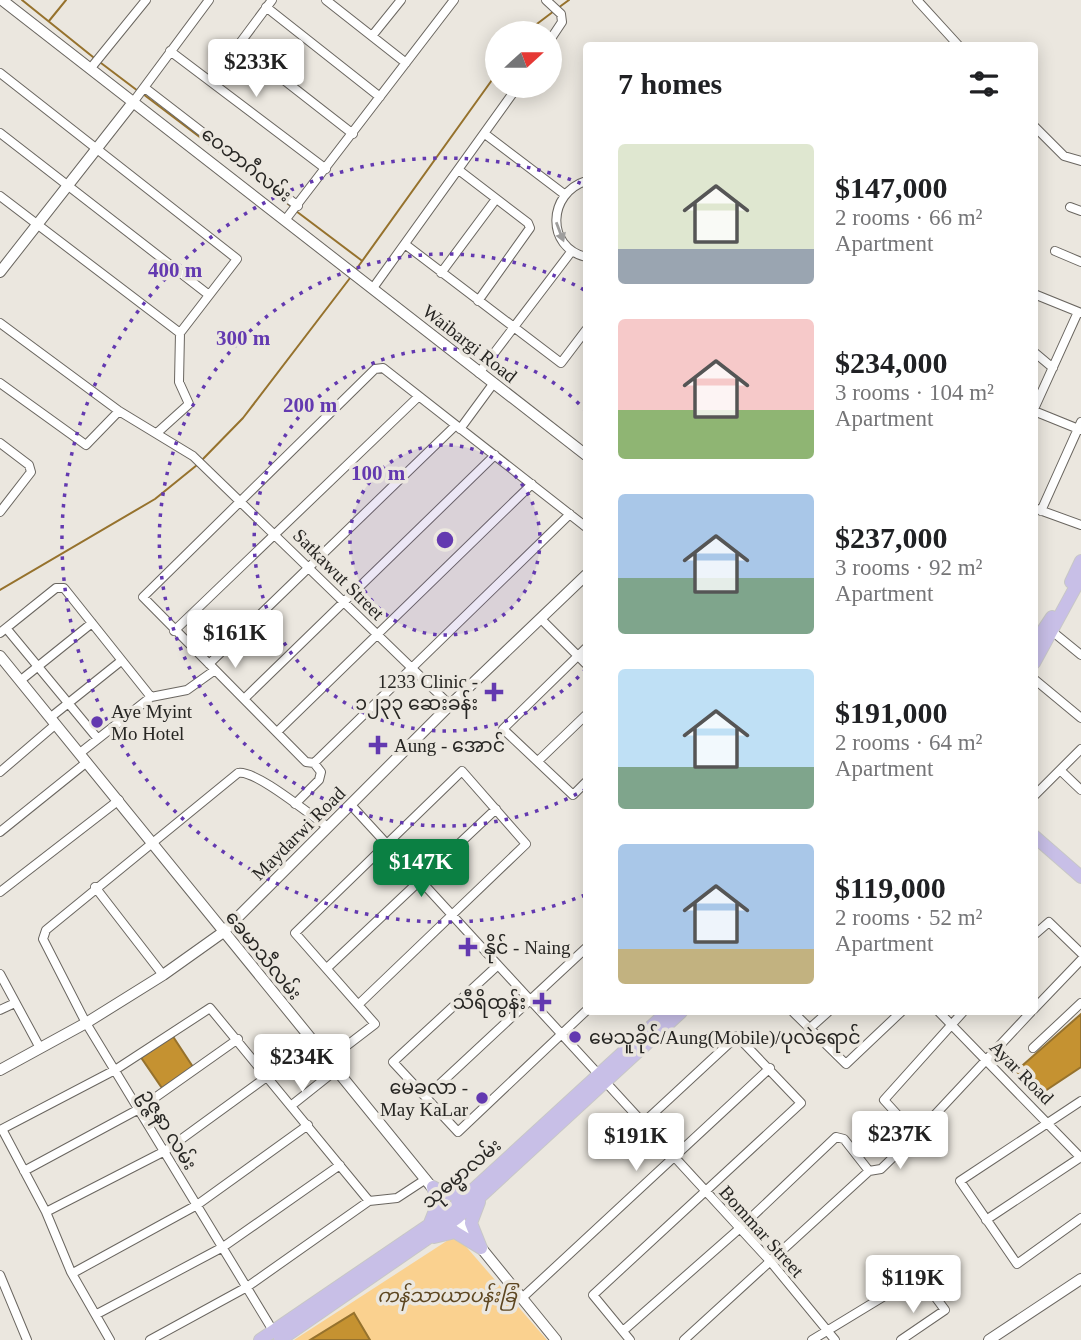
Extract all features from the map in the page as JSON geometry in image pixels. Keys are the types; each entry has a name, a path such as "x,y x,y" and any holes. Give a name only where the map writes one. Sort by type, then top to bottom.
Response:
{"main road":[{"path":"1038,656 1078,581 1081,561"},
{"path":"1038,638 1078,581"},
{"path":"1038,839 1081,877"},
{"name":"သုဓမ္မာလမ်း","path":"602,1080 664,1015"},
{"name":"သုဓမ္မာလမ်း","path":"260,1340 277,1337 454,1214 678,1015"},
{"path":"430,1183 444,1194 458,1196 479,1192 471,1223 481,1248"},
{"path":"426,1234 438,1203 430,1183"},
{"path":"426,1234 455,1232 481,1248"}],"street":[{"name":"ဝေဘာဂီလမ်း","path":"4,0 94,65 140,94 334,256"},
{"path":"94,65 146,0"},
{"path":"0,272 140,94 209,0"},
{"path":"372,36 401,0"},
{"path":"287,218 454,0"},
{"path":"547,0 557,10 562,21"},
{"path":"918,0 955,42"},
{"path":"329,1 406,63"},
{"path":"211,82 269,4 380,97"},
{"path":"239,44 353,134"},
{"path":"170,51 326,169"},
{"path":"0,72 237,259 180,333 179,382 189,404 158,432"},
{"path":"140,94 297,207"},
{"path":"373,288 460,171 510,98"},
{"path":"1038,130 1063,156 1078,160 1081,152"},
{"path":"0,133 209,295"},
{"path":"485,134 564,194"},
{"path":"460,171 530,228 478,301"},
{"path":"583,182 564,194 556,208 555,223 560,238 571,252 583,256"},
{"path":"0,196 180,333"},
{"path":"441,273 496,199"},
{"path":"1070,207 1081,211"},
{"path":"405,245 561,363 583,334"},
{"path":"1055,251 1081,262"},
{"path":"480,373 571,252"},
{"name":"Waibargi Road","path":"334,256 583,453"},
{"path":"1038,296 1080,313 1038,401"},
{"name":"Satkawut Street","path":"0,323 119,411 158,432 204,466 310,566 450,705"},
{"path":"1038,355 1053,368"},
{"path":"295,804 322,776 314,764 306,762 143,597 240,500 379,368 583,525"},
{"path":"0,383 86,445 119,411"},
{"path":"0,832 84,757 98,739 151,697 187,690 310,566 458,428 493,384"},
{"path":"174,631 418,397"},
{"path":"1038,411 1080,427 1038,509 1081,525"},
{"path":"0,443 31,468 2,506"},
{"path":"244,699 495,455"},
{"path":"277,732 532,484"},
{"path":"314,764 411,666 570,514"},
{"name":"Maydarwi Road","path":"0,1070 86,1023 163,975 222,933 450,705 583,578"},
{"path":"98,739 38,667 3,631 60,587 65,588 151,697"},
{"path":"541,619 583,661"},
{"path":"21,680 92,623"},
{"path":"1053,632 1081,655"},
{"path":"583,651 503,730 573,795 583,785"},
{"name":"ခေမာသီလမ်း","path":"0,656 119,800 222,933 430,1183 556,1340"},
{"path":"0,772 68,702 121,661"},
{"path":"1038,682 1081,718"},
{"path":"537,761 583,718"},
{"path":"1038,792 1081,749"},
{"path":"328,1060 375,1024 295,933 388,846 461,771 526,844 359,1004"},
{"path":"1060,771 1081,790"},
{"path":"163,975 94,887 241,772 328,827"},
{"path":"0,892 119,800"},
{"name":"Bommar Street","path":"351,805 770,1261 835,1340"},
{"path":"327,968 496,809"},
{"name":"ဥဇ္ဇနာ လမ်း","path":"94,887 46,930 43,939 86,1023 277,1337"},
{"path":"1038,932 1049,922 1081,953"},
{"path":"427,1096 583,950"},
{"path":"1038,1005 1080,963"},
{"path":"497,966 393,1062 458,1132 583,1014"},
{"path":"0,974 40,1048"},
{"path":"0,1010 15,1003"},
{"path":"1033,1048 1081,1003"},
{"path":"110,1340 73,1273 46,1212 1,1129 115,1070 211,1008 369,1202"},
{"path":"796,1015 846,1064 898,1015"},
{"path":"809,1029 825,1015"},
{"name":"Ayar Road","path":"942,1015 1049,1121 1081,1157"},
{"path":"916,1135 884,1100 960,1015"},
{"path":"684,1340 869,1171 881,1169 1028,1015"},
{"path":"630,1340 593,1296 800,1103 770,1068 737,1036 642,1124"},
{"path":"24,1171 139,1109 238,1039"},
{"path":"522,1298 770,1068"},
{"path":"292,1105 336,1070"},
{"path":"46,1212 164,1151 268,1076"},
{"path":"1081,1101 960,1181 1017,1264 1081,1218"},
{"path":"73,1273 197,1205 308,1125"},
{"path":"623,1331 836,1137 844,1139 869,1171"},
{"path":"986,1220 1081,1157"},
{"path":"97,1314 223,1247 340,1165"},
{"path":"150,1340 247,1287 369,1202 397,1198 430,1183"},
{"path":"0,1275 3,1292 27,1340"},
{"path":"812,1340 919,1275 945,1310 901,1340"},
{"path":"989,1340 1081,1279"}],"green space":[{"name":"ကန်သာယာပန်းခြံ","path":"456,1235 547,1340 294,1340"}],"shaded area":[{"path":"1081,1014 1081,1067 1039,1095 1016,1071"},
{"path":"172,1035 193,1067 162,1088 140,1056"},
{"path":"354,1313 370,1340 310,1340"}],"waterway":[{"path":"22,0 93,57"},
{"path":"49,21 66,0"},
{"path":"558,8 569,0"},
{"path":"541,21 554,11"},
{"path":"101,63 138,91"},
{"path":"355,271 485,90"},
{"path":"143,94 292,207"},
{"path":"296,211 361,260"},
{"path":"201,461 243,418 350,278"},
{"path":"0,590 155,499 197,465"}],"place":[{"name":"1233 Clinic - ၁၂၃၃ ဆေးခန်း","path":"494,692"},
{"name":"Aye Myint Mo Hotel","path":"97,722"},
{"name":"Aung - အောင်","path":"378,745"},
{"name":"နိုင် - Naing","path":"468,947"},
{"name":"သီရိထွန်း","path":"542,1002"},
{"name":"မေသူခိုင်/Aung(Mobile)/ပုလဲရောင်","path":"575,1037"},
{"name":"မေခလာ - May KaLar","path":"482,1098"}]}
